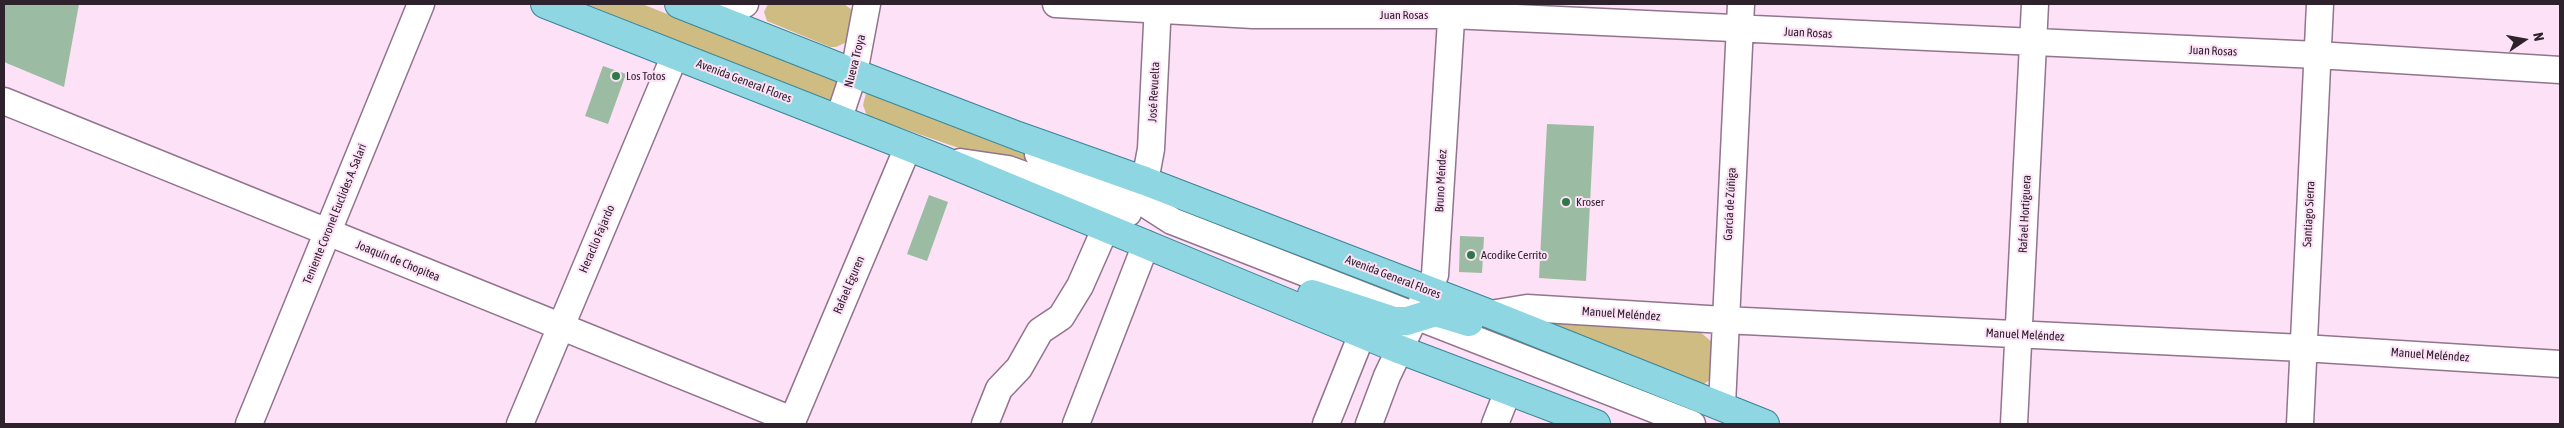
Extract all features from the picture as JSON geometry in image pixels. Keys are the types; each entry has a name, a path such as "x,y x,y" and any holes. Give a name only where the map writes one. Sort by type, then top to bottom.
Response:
{"main road":[{"name":"Avenida General Flores","path":"545,4 942,160 1400,350 1596,424"},
{"name":"Avenida General Flores","path":"679,4 1018,136 1145,180 1722,405 1765,424"},
{"path":"1226,277 1246,279 1270,278 1373,316 1394,321 1436,312 1449,314 1512,338 1545,336"}],"street":[{"name":"Teniente Coronel Euclides A. Salari","path":"248,424 421,4"},
{"path":"719,20 745,4"},
{"name":"Nueva Troya","path":"838,118 854,73 868,4"},
{"name":"Juan Rosas","path":"1056,4 1158,7 1253,15 1451,10 1739,30 2317,55 2560,70"},
{"name":"García de Zúñiga","path":"1722,405 1724,320 1741,4"},
{"name":"Rafael Hortiguera","path":"2014,424 2020,335 2035,4"},
{"name":"Santiago Sierra","path":"2300,424 2320,4"},
{"name":"José Revuelta","path":"1145,180 1151,150 1158,7"},
{"name":"Bruno Méndez","path":"1369,424 1387,376 1430,291 1436,275 1451,10"},
{"name":"Heraclio Fajardo","path":"520,424 676,55"},
{"name":"Joaquín de Chopitea","path":"4,102 791,422"},
{"name":"Avenida General Flores","path":"1018,136 1026,148 1144,203 1172,221 1415,318 1692,424"},
{"name":"Rafael Eguren","path":"791,422 908,147"},
{"name":"Avenida General Flores","path":"942,160 1008,169 1141,217 1172,221"},
{"path":"985,424 999,389 1019,368 1040,331 1061,317 1080,286 1106,227"},
{"path":"1076,424 1154,248"},
{"path":"1094,424 1135,313 1154,248"},
{"name":"Manuel Meléndez","path":"1490,314 1527,308 1724,320 2303,348 2560,364"},
{"path":"1326,424 1362,334"},
{"path":"1495,424 1508,391"}],"shaded area":[{"path":"586,4 642,4 839,82 836,104"},
{"path":"768,4 844,4 852,10 853,18 849,41 836,47 830,47 767,21 764,12"},
{"path":"866,93 1026,155 1119,196 1019,169 867,116 863,105"},
{"path":"1549,322 1699,331 1713,343 1711,379 1701,386 1548,324"}],"building":[{"path":"4,4 79,4 64,87 4,62"},
{"path":"603,66 626,74 608,124 585,116"},
{"name":"Kroser","path":"1547,124 1594,126 1586,281 1539,278"},
{"path":"929,195 948,202 927,261 907,254"},
{"name":"Acodike Cerrito","path":"1460,236 1484,237 1482,273 1459,272"}],"place":[{"name":"Los Totos","path":"616,76"},
{"name":"Kroser","path":"1566,202"},
{"name":"Acodike Cerrito","path":"1471,255"}]}
